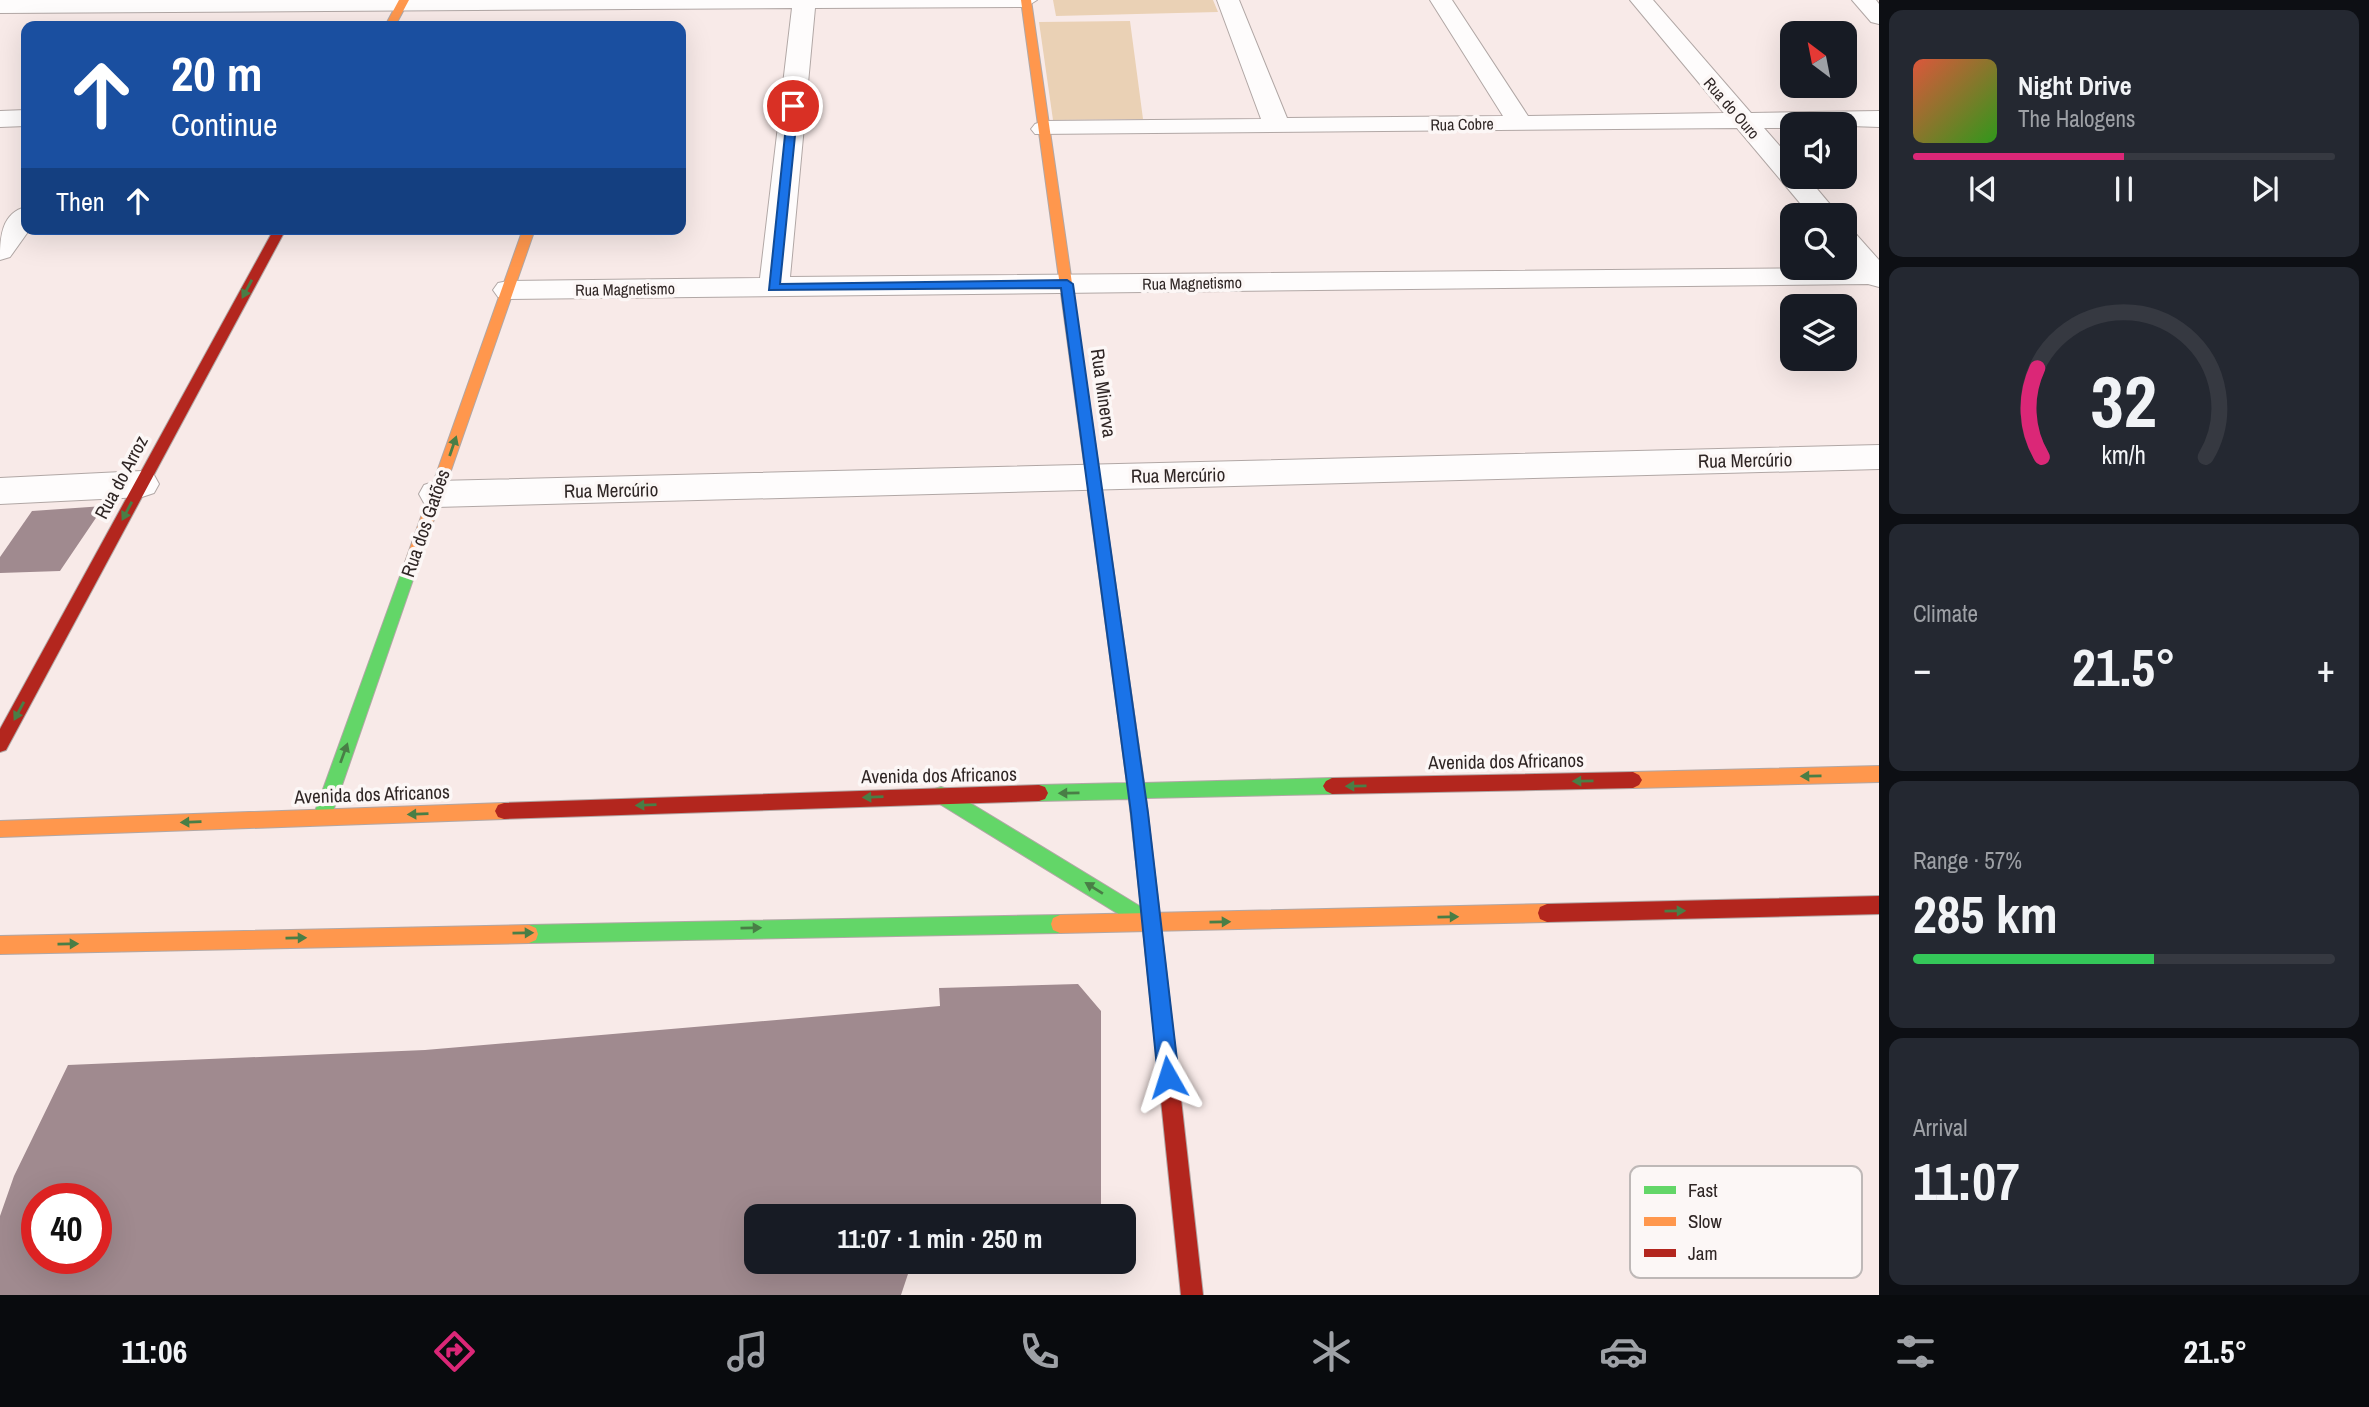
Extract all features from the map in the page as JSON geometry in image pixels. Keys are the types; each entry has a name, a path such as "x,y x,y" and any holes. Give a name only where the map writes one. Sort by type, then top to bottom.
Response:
{"street":[{"path":"0,6 1026,0"},
{"name":"Rua Minerva","path":"1026,0 1137,792 1191,1289"},
{"path":"1228,0 1277,126"},
{"path":"1441,0 1520,123"},
{"name":"Rua do Ouro","path":"1640,0 1815,203"},
{"path":"1863,0 1879,17"},
{"path":"774,288 804,1"},
{"path":"393,21 403,2"},
{"path":"596,21 601,3"},
{"path":"178,21 192,5"},
{"path":"0,119 21,118"},
{"name":"Rua Cobre","path":"1044,129 1879,119"},
{"path":"0,251 21,222"},
{"name":"Rua do Arroz","path":"0,745 277,235"},
{"name":"Rua dos Gatões","path":"322,817 527,235"},
{"path":"1857,253 1878,277"},
{"name":"Rua Magnetismo","path":"508,290 1878,277"},
{"name":"Rua Mercúrio","path":"436,495 1879,457"},
{"path":"0,491 142,484"},
{"name":"Avenida dos Africanos","path":"0,829 941,794 1137,792 1879,774"},
{"path":"941,794 1152,924"},
{"path":"0,945 901,924 1152,924 1879,905"}],"shaded area":[{"path":"1053,0 1213,0 1218,12 1056,16"},
{"path":"1130,21 1143,119 1053,120 1039,22"}],"building":[{"path":"104,506 60,571 0,573 0,557 32,511"},
{"path":"1078,984 1101,1011 1101,1204 744,1204 744,1274 908,1274 901,1295 0,1295 0,1216 14,1176 68,1065 425,1050 940,1006 939,988"}],"traffic: fast":[{"path":"1093,477 1137,792 1169,1081"},
{"path":"322,817 410,568"},
{"path":"1039,793 1332,786"},
{"path":"941,795 1152,924"},
{"path":"529,934 1060,924"}],"traffic: slow":[{"path":"393,21 404,0"},
{"path":"1026,0 1093,477"},
{"path":"410,568 527,235"},
{"path":"1633,780 1879,774"},
{"path":"0,829 504,811"},
{"path":"1060,924 1547,913"},
{"path":"0,945 529,934"}],"traffic: jam":[{"path":"0,745 277,235"},
{"path":"1332,786 1633,780"},
{"path":"504,811 1039,793"},
{"path":"1547,913 1879,905"},
{"path":"1169,1081 1192,1295"}],"route":[{"path":"793,106 774,288 1067,284 1140,813 1168,1077"}]}
